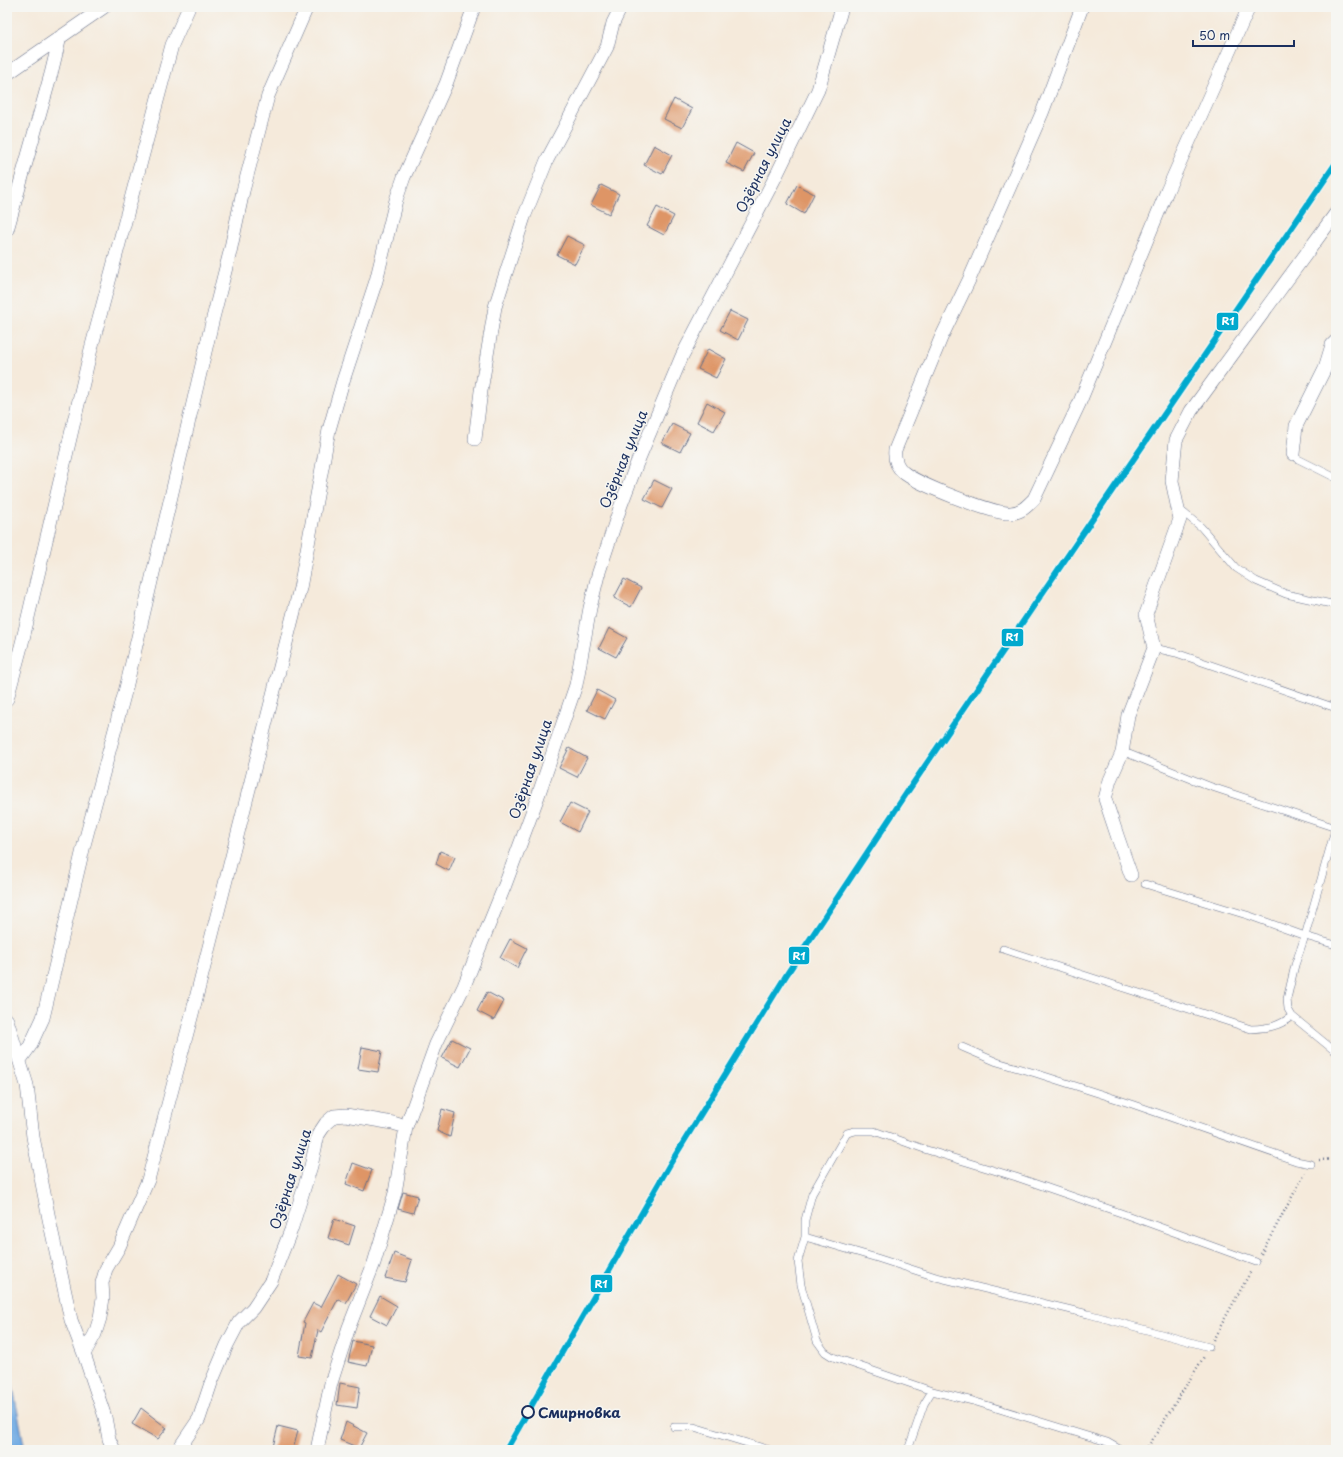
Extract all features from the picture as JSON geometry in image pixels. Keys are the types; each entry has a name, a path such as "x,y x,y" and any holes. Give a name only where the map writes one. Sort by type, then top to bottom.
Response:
{"street":[{"path":"7,74 104,7"},
{"path":"7,699 22,643 61,471 95,334 172,45 189,7"},
{"path":"20,1060 30,1046 43,1018 84,845 126,688 213,318 230,252 243,191 266,103 307,7"},
{"path":"84,1354 95,1334 100,1318 103,1298 102,1283 106,1269 119,1247 148,1180 192,1014 235,839 273,698 300,588 329,430 343,381 376,281 396,200 404,177 446,84 474,7"},
{"path":"475,439 481,391 496,308 524,217 547,160 607,47 620,7"},
{"name":"Озёрная улица","path":"178,1450 198,1419 227,1345 239,1322 253,1308 271,1280 291,1230 311,1166 318,1135 326,1123 334,1116 346,1115 393,1123 406,1127 436,1044 464,986 505,885 537,799 576,685 590,608 598,575 637,463 682,356 777,174 818,90 842,7"},
{"path":"1082,7 1042,113 969,280 941,338 894,450 894,459 904,473 981,508 1011,513 1023,510 1034,499 1078,404 1167,192 1249,7"},
{"path":"7,230 60,37"},
{"path":"1131,875 1106,799 1110,780 1122,753 1128,715 1154,648 1146,614 1180,518 1172,481 1176,440 1191,411 1336,212"},
{"path":"1296,456 1296,426 1331,363 1332,345 1336,341"},
{"path":"7,1020 27,1085 33,1137 71,1320 105,1417 109,1440 114,1450"},
{"path":"317,1450 331,1383 349,1327 374,1263 395,1193 406,1127"}],"lane":[{"path":"1296,456 1336,478"},
{"path":"1178,508 1201,527 1236,568 1256,580 1286,594 1336,605"},
{"path":"1154,648 1176,653 1336,708"},
{"path":"1129,754 1209,786 1336,827 1305,936 1295,965 1287,999 1288,1009 1292,1016 1336,1052"},
{"path":"1145,884 1250,916 1305,936 1336,945"},
{"path":"1003,949 1252,1029 1272,1027 1292,1016"},
{"path":"962,1047 997,1062 1132,1104 1289,1158 1311,1164"},
{"path":"1121,1450 1107,1442 1045,1422 973,1401 932,1391 833,1357 825,1352 817,1341 801,1285 798,1261 805,1237 805,1220 812,1194 847,1133 855,1131 874,1132 1016,1177 1128,1215 1256,1262"},
{"path":"805,1237 936,1277 1088,1314 1209,1347"},
{"path":"908,1450 924,1404 932,1391"},
{"path":"674,1427 694,1427 770,1450"}],"path":[{"path":"1146,1450 1209,1347 1307,1170 1311,1164 1320,1159 1336,1159"}],"water":[{"path":"7,1356 25,1450 7,1450"}],"building":[{"path":"674,99 692,109 682,128 664,119"},
{"path":"736,143 754,153 744,172 726,163"},
{"path":"654,145 672,155 662,174 644,165"},
{"path":"601,185 619,194 609,214 591,205"},
{"path":"797,185 814,194 804,214 787,204"},
{"path":"657,207 674,216 664,235 647,226"},
{"path":"567,236 585,245 575,264 557,255"},
{"path":"730,311 748,320 738,340 720,330"},
{"path":"708,349 726,359 716,378 698,369"},
{"path":"707,402 725,412 714,431 697,422"},
{"path":"672,424 690,433 680,452 662,443"},
{"path":"654,480 672,489 662,508 644,499"},
{"path":"624,579 641,588 631,607 614,598"},
{"path":"609,628 627,638 616,657 599,648"},
{"path":"597,690 615,700 605,719 587,710"},
{"path":"569,748 587,758 577,777 559,768"},
{"path":"570,803 588,812 578,832 560,822"},
{"path":"440,851 455,857 449,871 436,864"},
{"path":"510,939 527,948 517,968 500,958"},
{"path":"487,992 504,1001 494,1020 477,1011"},
{"path":"452,1039 470,1048 460,1067 442,1058"},
{"path":"362,1047 382,1051 378,1072 358,1069"},
{"path":"442,1109 455,1113 450,1137 437,1131"},
{"path":"353,1163 372,1170 364,1191 346,1184"},
{"path":"403,1192 418,1196 413,1213 398,1209"},
{"path":"334,1219 355,1226 349,1245 328,1238"},
{"path":"394,1253 412,1260 405,1282 385,1278"},
{"path":"338,1274 356,1284 346,1303 338,1299 321,1332 318,1330 312,1358 299,1356 305,1323 303,1322 313,1303 321,1307"},
{"path":"380,1296 397,1306 387,1325 370,1316"},
{"path":"353,1341 372,1345 367,1366 348,1362"},
{"path":"340,1383 360,1387 357,1408 337,1405"},
{"path":"141,1408 167,1428 158,1439 132,1424"},
{"path":"346,1422 367,1433 359,1448 340,1440"},
{"path":"278,1426 298,1431 293,1450 273,1447"}],"transit line":[{"name":"R1","path":"506,1450 670,1164 787,974 908,791 1336,163"}],"place":[{"name":"Смирновка","path":"528,1412"}]}
